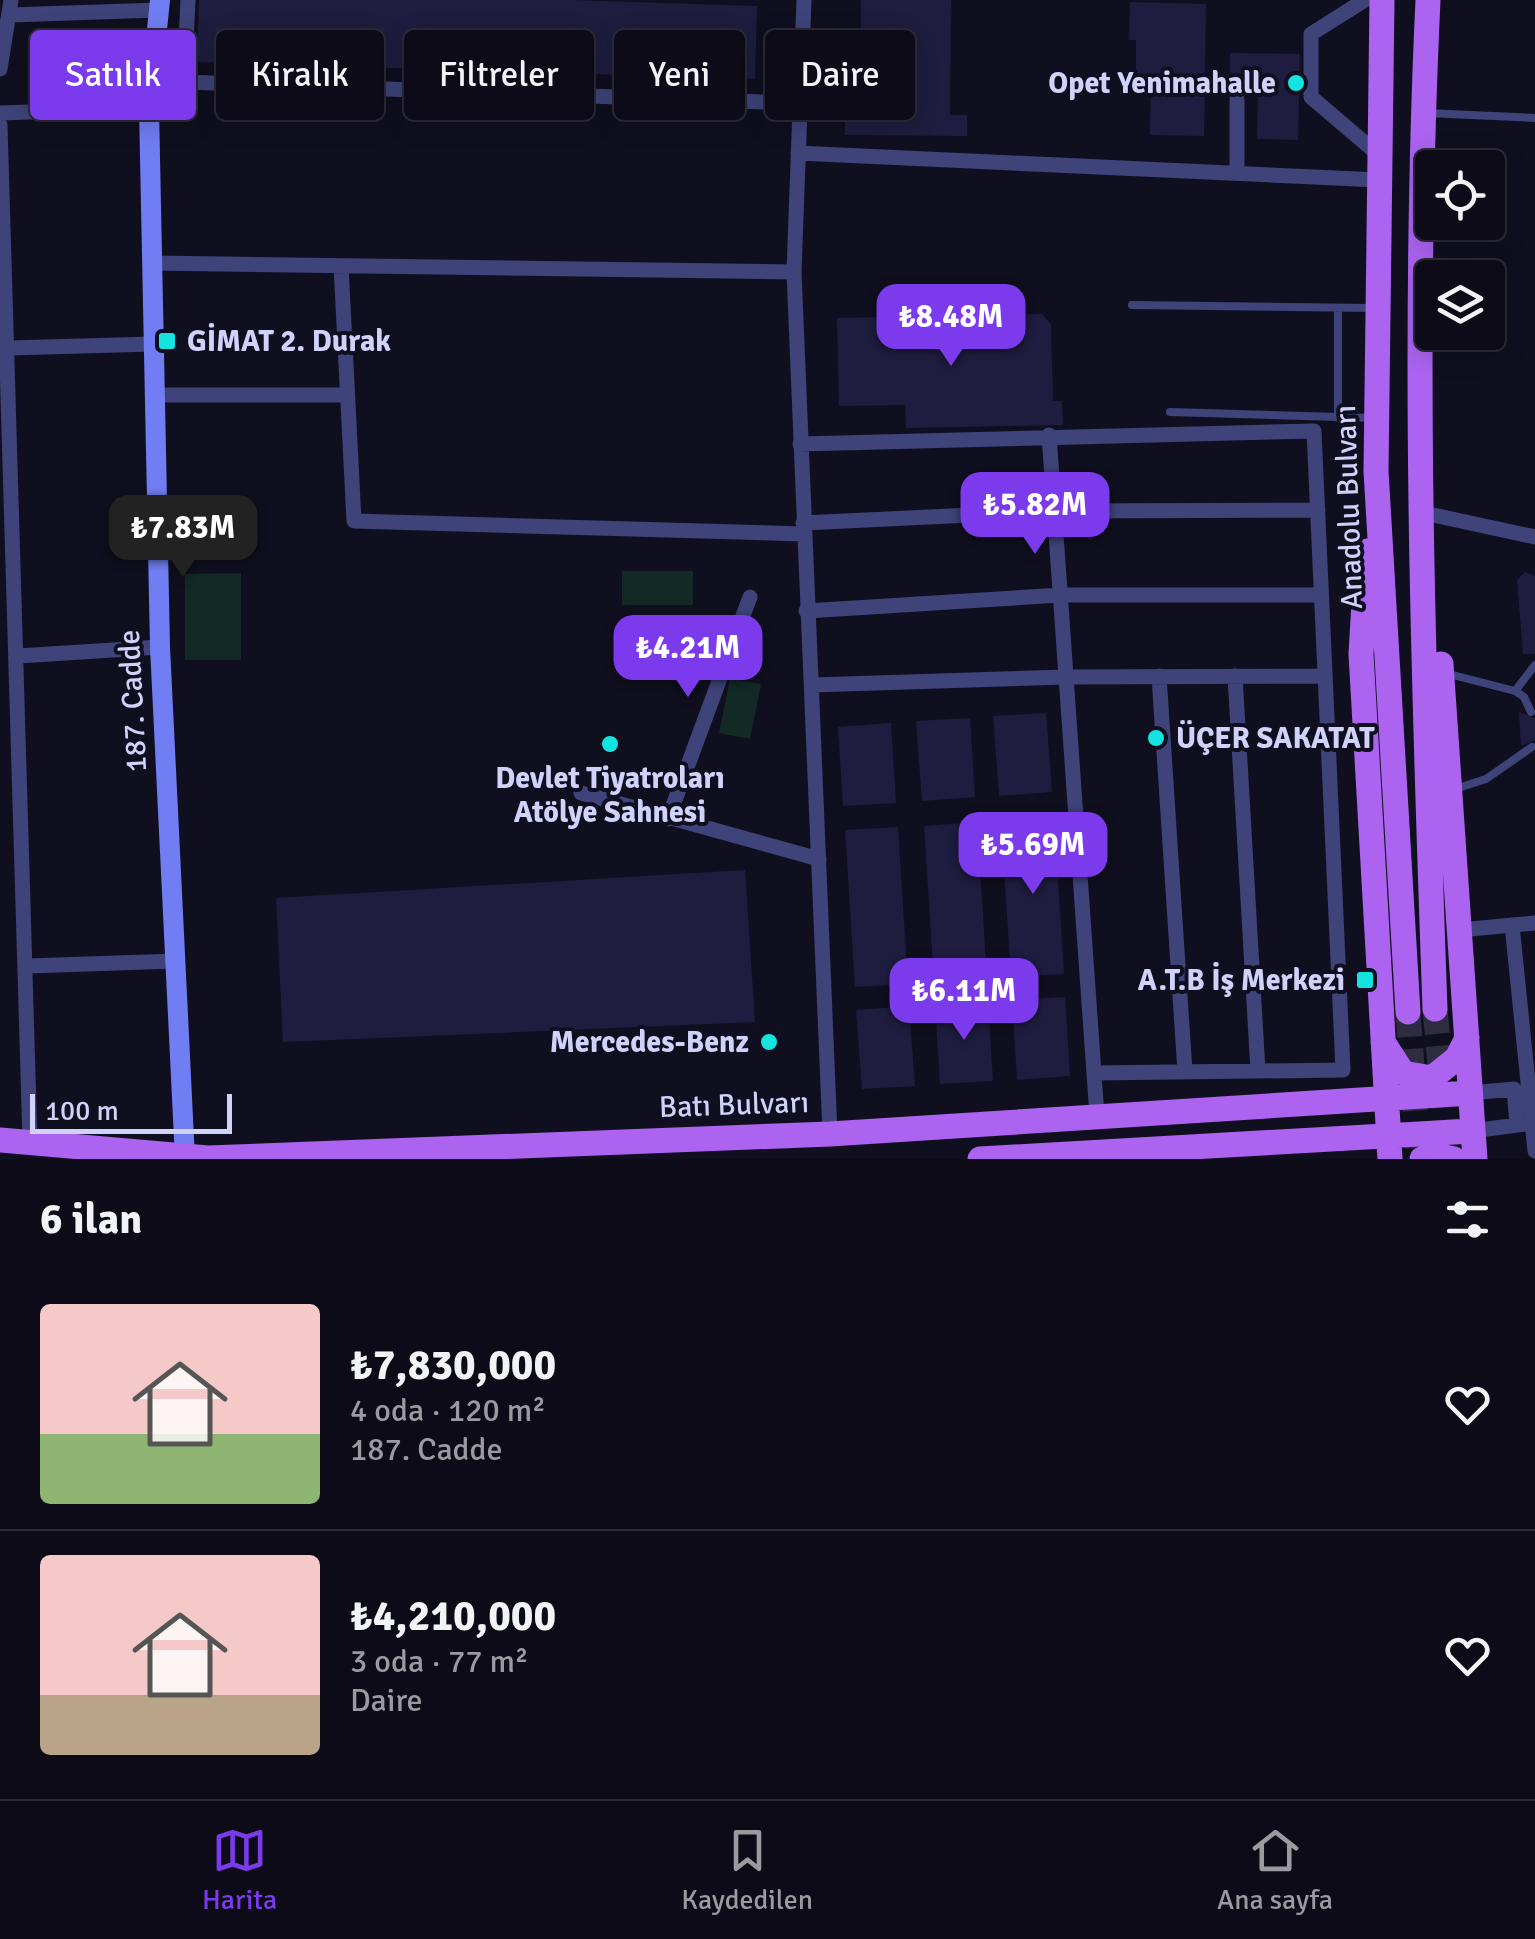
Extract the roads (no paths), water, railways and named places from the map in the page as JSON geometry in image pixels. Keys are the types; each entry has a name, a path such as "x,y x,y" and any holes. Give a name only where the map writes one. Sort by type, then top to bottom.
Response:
{"main road":[{"name":"Anadolu Bulvarı","path":"1382,0 1376,472 1408,1012"},
{"path":"1428,0 1422,113 1424,576 1435,1009"},
{"name":"187. Cadde","path":"157,30 160,5"},
{"name":"187. Cadde","path":"148,120 160,648 185,1157"},
{"path":"1376,472 1361,654 1389,1148"},
{"path":"1424,576 1442,673 1475,1159"},
{"path":"1381,1038 1403,1073 1432,1078 1457,1058 1467,1038"},
{"name":"Batı Bulvarı","path":"0,1140 185,1157 830,1134 1470,1093"},
{"path":"980,1159 1389,1148 1472,1131"},
{"path":"1422,1159 1435,1155 1454,1159"}],"street":[{"path":"188,0 184,82 764,102"},
{"path":"804,0 794,272 830,1134"},
{"path":"1365,0 1311,34 1311,97 1379,168"},
{"path":"0,68 10,8 160,5"},
{"path":"1237,173 1238,100"},
{"path":"0,113 30,112"},
{"path":"0,126 10,348 8,588 18,656 30,1142"},
{"path":"798,153 1237,173 1379,168"},
{"path":"152,263 794,272"},
{"path":"340,266 354,521 803,528 1054,511 1318,510"},
{"path":"10,348 154,344"},
{"path":"154,395 347,395"},
{"path":"800,444 1049,435 1314,432 1344,1070 1095,1074"},
{"path":"1049,435 1097,1116"},
{"path":"1424,513 1535,537"},
{"path":"806,611 1060,595 1322,594"},
{"path":"668,819 750,597"},
{"path":"18,656 160,648"},
{"path":"1159,676 1184,1072"},
{"path":"1235,676 1258,1071"},
{"path":"812,685 1066,677 1325,676"},
{"path":"582,793 819,859"},
{"path":"1460,930 1535,922"},
{"path":"1512,925 1528,1124"},
{"path":"28,966 176,961"},
{"path":"1470,1093 1514,1089 1535,1151"},
{"path":"1472,1131 1528,1124"}],"lane":[{"path":"1422,113 1535,118"},
{"path":"1132,304 1338,311 1378,308"},
{"path":"1338,311 1338,418"},
{"path":"1170,412 1377,418"},
{"path":"1515,691 1535,665"},
{"path":"1442,673 1515,691 1528,701 1531,712"},
{"path":"1450,790 1486,779 1531,751"}],"tunnel":[{"path":"1435,1009 1448,1154"},
{"path":"1408,1012 1419,1159"}],"place":[{"name":"Opet Yenimahalle","path":"1296,83"},
{"name":"GİMAT 2. Durak","path":"167,341"},
{"name":"ÜÇER SAKATAT","path":"1156,738"},
{"name":"Devlet Tiyatroları Atölye Sahnesi","path":"610,744"},
{"name":"A.T.B İş Merkezi","path":"1365,980"},
{"name":"Mercedes-Benz","path":"769,1042"}]}
